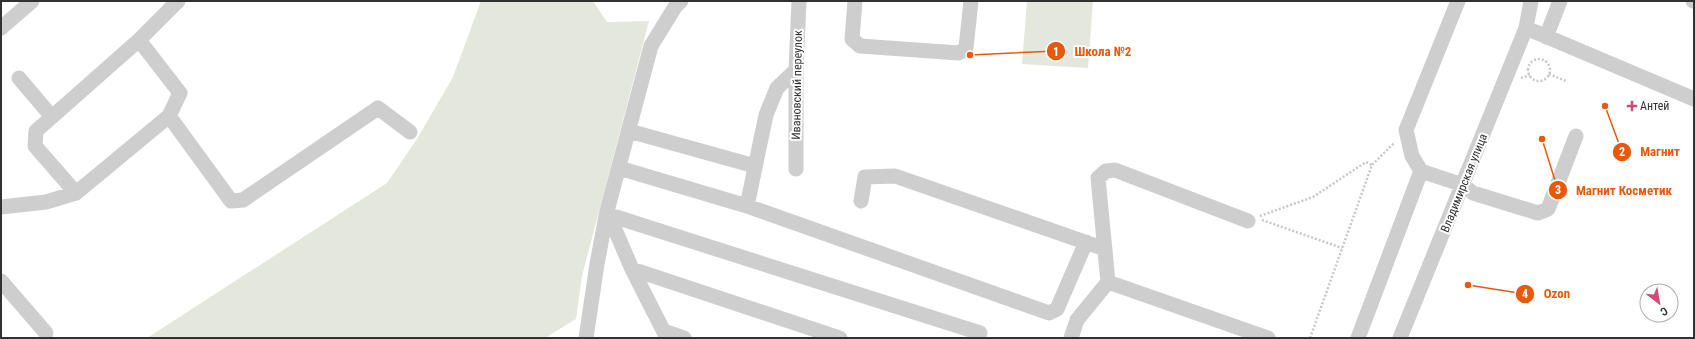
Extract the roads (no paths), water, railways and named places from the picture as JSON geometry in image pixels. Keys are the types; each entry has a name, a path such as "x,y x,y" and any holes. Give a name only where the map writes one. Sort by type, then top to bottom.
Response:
{"street":[{"path":"1,28 32,1"},
{"path":"76,193 35,146 36,131 139,40 178,1"},
{"path":"586,338 597,264 619,168 651,46 675,7 681,1"},
{"name":"Ивановский переулок","path":"796,168 796,70 799,1"},
{"path":"855,1 852,40 860,46 959,53 966,48 971,1"},
{"path":"1458,1 1406,130 1412,156 1421,171 1463,185 1473,192 1538,213 1548,209 1576,136"},
{"name":"Владимирская улица","path":"1400,338 1526,28 1531,1"},
{"path":"1546,37 1560,1"},
{"path":"1526,28 1693,96"},
{"path":"1,207 46,202 76,193 169,116 180,93 139,40"},
{"path":"747,206 766,115 777,88 796,70"},
{"path":"19,78 52,117"},
{"path":"169,116 231,200 243,200 378,108 410,132"},
{"path":"629,131 755,166"},
{"path":"619,168 747,206 1049,313 1057,309 1086,242"},
{"path":"1071,338 1077,320 1108,282 1098,178 1106,171 1115,170 1248,221"},
{"path":"1358,338 1421,171"},
{"path":"861,201 865,177 895,176 1105,249"},
{"path":"609,215 632,269 666,335 684,338"},
{"path":"609,215 980,333"},
{"path":"632,269 840,338"},
{"path":"1,281 46,333"},
{"path":"1108,282 1268,338"}],"place":[{"name":"Школа №2","path":"970,55"},
{"name":"Магнит","path":"1605,106"},
{"name":"Антей","path":"1632,106"},
{"name":"Магнит Косметик","path":"1542,139"},
{"name":"Ozon","path":"1468,285"}]}
